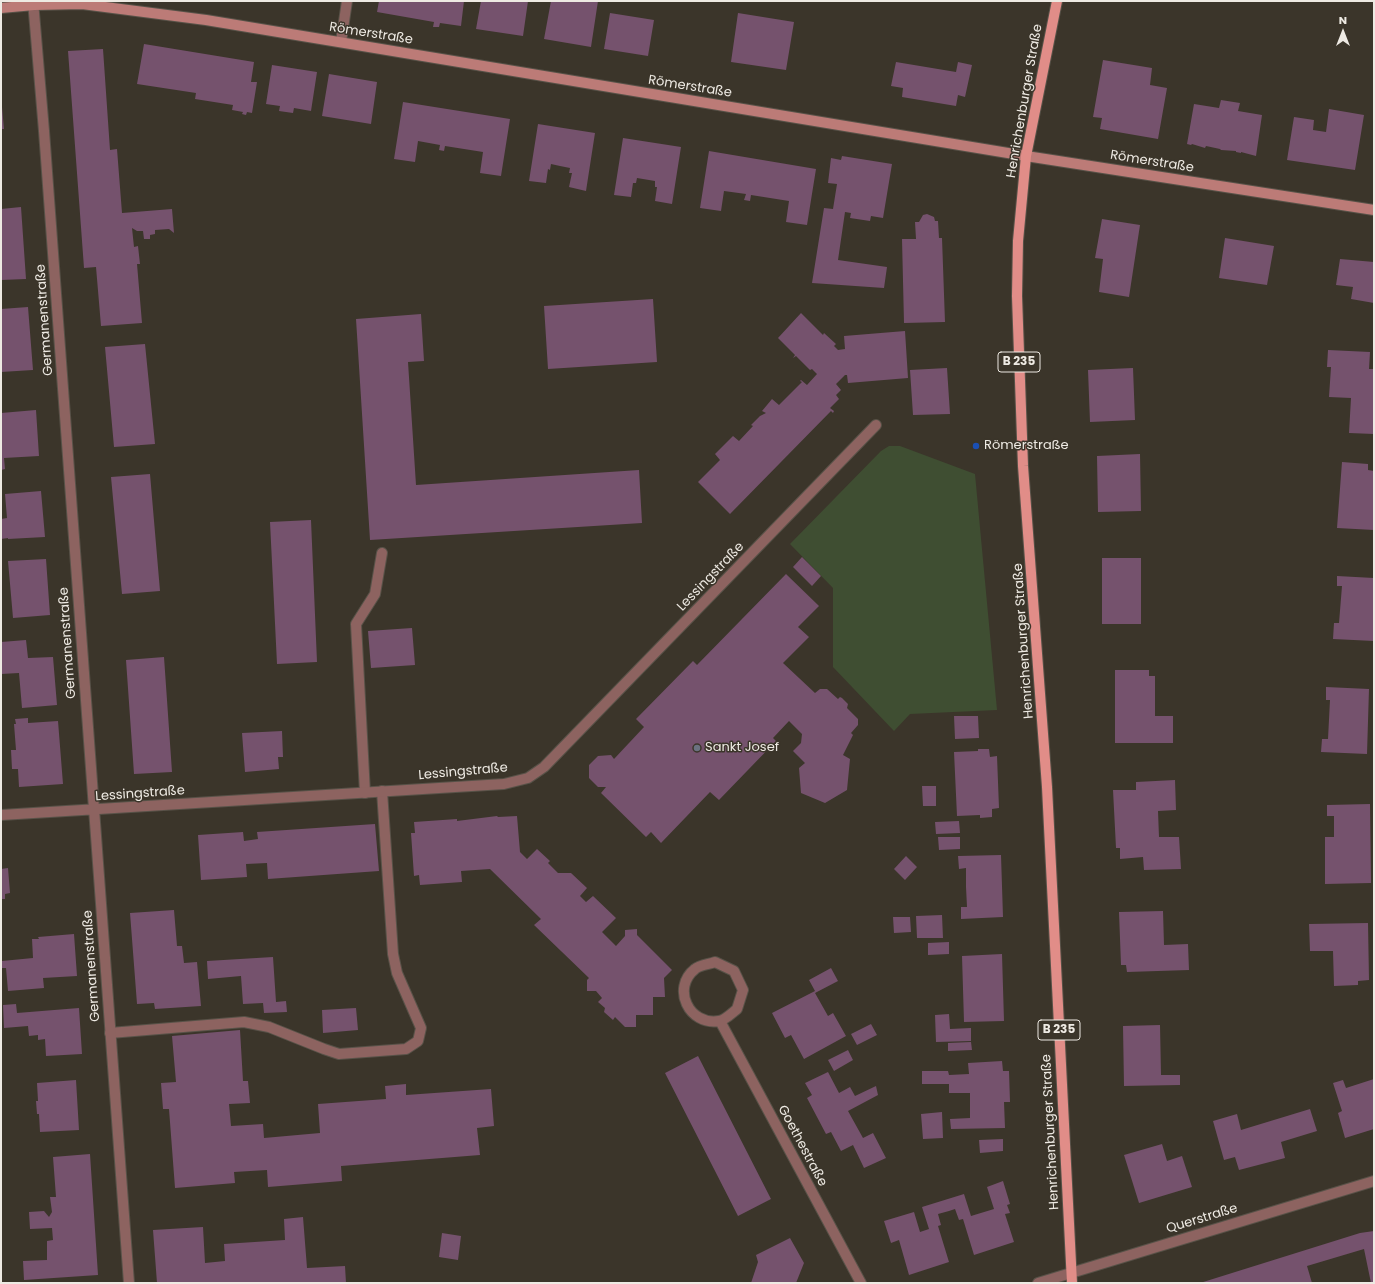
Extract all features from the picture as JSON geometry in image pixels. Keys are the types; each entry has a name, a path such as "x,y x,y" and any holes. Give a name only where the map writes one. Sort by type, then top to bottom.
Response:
{"main road":[{"name":"Henrichenburger Straße","path":"1056,1 1026,156 1018,241 1017,296 1022,446 1047,787 1072,1283"},
{"name":"Römerstraße","path":"1,8 33,3 68,4 106,7 206,20 1026,156 1374,210"}],"street":[{"path":"341,42 347,1"},
{"name":"Germanenstraße","path":"33,3 44,131 129,1283"},
{"name":"Lessingstraße","path":"1,815 504,784 528,778 544,767 876,425"},
{"path":"365,793 356,624 375,594 382,553"},
{"path":"110,1032 244,1022 269,1027 339,1054 406,1049 418,1041 421,1028 397,973 393,954 382,791"},
{"path":"715,962 734,971 743,990 737,1010 720,1021 704,1020 690,1011 684,997 686,981 695,968 715,962"},
{"name":"Goethestraße","path":"720,1021 861,1283"},
{"name":"Querstraße","path":"1038,1283 1374,1181"}],"green space":[{"path":"889,446 900,446 975,474 997,710 910,714 894,731 833,667 833,588 790,544 881,451"}],"building":[{"path":"379,1 464,1 461,26 440,23 439,27 433,27 434,22 377,12"},
{"path":"481,1 528,1 523,36 476,29"},
{"path":"551,1 598,1 591,47 544,39"},
{"path":"610,13 654,20 648,56 604,49"},
{"path":"738,13 794,22 786,70 731,62"},
{"path":"144,44 254,62 251,82 257,82 252,113 247,112 246,115 242,114 243,112 232,110 233,105 195,99 196,93 137,84"},
{"path":"103,49 110,150 117,149 122,213 172,209 174,233 169,229 155,230 155,234 150,235 150,239 144,239 143,231 137,231 132,228 134,247 138,246 140,264 137,264 142,323 101,326 96,267 84,268 68,51"},
{"path":"1103,60 1152,68 1150,85 1167,88 1158,139 1100,129 1102,118 1093,117"},
{"path":"896,62 956,72 958,62 972,65 965,97 958,95 956,106 902,97 903,88 891,86"},
{"path":"272,65 317,72 311,111 294,108 293,113 279,111 280,106 266,104"},
{"path":"329,74 377,82 371,124 322,116"},
{"path":"1221,100 1240,103 1238,111 1262,115 1256,156 1236,151 1221,150 1206,146 1205,148 1187,144 1194,104 1219,108"},
{"path":"403,102 510,119 501,176 480,173 483,152 445,146 444,151 439,150 440,145 418,141 415,162 394,159"},
{"path":"2,107 4,129 1,129"},
{"path":"1329,109 1364,115 1355,170 1287,160 1294,117 1314,120 1313,130 1326,132"},
{"path":"538,124 595,133 586,191 569,187 572,173 569,173 570,168 551,164 550,170 548,169 546,183 529,181"},
{"path":"623,138 681,147 672,204 655,201 657,187 655,187 655,181 637,178 636,183 633,183 631,197 614,195"},
{"path":"709,151 816,169 807,225 786,222 789,201 751,195 750,201 744,200 746,194 724,191 721,211 700,208"},
{"path":"842,156 892,164 883,218 871,216 870,221 850,218 851,213 845,212 838,260 887,267 884,288 812,283 824,208 833,209 837,184 828,183 831,158 841,160"},
{"path":"21,207 26,279 1,280 1,209"},
{"path":"927,214 934,217 935,221 938,221 939,238 942,238 945,322 904,323 902,239 916,239 915,222 919,222 923,215"},
{"path":"1102,219 1140,225 1129,297 1099,292 1103,259 1095,258"},
{"path":"1225,238 1274,246 1267,285 1219,278"},
{"path":"1340,259 1374,262 1374,303 1351,299 1353,287 1336,285"},
{"path":"653,299 657,362 548,369 544,306"},
{"path":"28,307 33,370 1,372 1,309"},
{"path":"801,313 823,335 824,333 836,344 834,346 838,350 845,349 844,336 905,331 908,378 848,383 847,375 845,375 836,384 841,390 836,395 839,399 830,408 834,411 833,413 831,411 730,514 698,482 720,460 715,454 733,436 739,441 753,426 751,425 760,416 766,413 762,411 772,399 779,405 802,382 800,381 801,380 807,385 817,374 812,369 810,370 796,356 793,358 795,355 778,338"},
{"path":"421,314 424,361 408,362 416,485 639,470 642,523 370,540 356,319"},
{"path":"145,344 155,444 114,447 105,347"},
{"path":"1328,350 1370,352 1369,369 1374,369 1374,434 1349,433 1351,398 1329,397 1331,367 1327,367"},
{"path":"947,368 950,414 913,415 910,370"},
{"path":"1133,368 1135,420 1090,422 1088,370"},
{"path":"36,410 39,456 4,458 5,469 1,470 1,413"},
{"path":"1140,454 1141,511 1098,512 1097,456"},
{"path":"1342,462 1368,464 1368,470 1374,471 1374,530 1337,528"},
{"path":"150,474 160,591 122,594 111,477"},
{"path":"41,491 45,537 1,539 1,519 7,518 5,494"},
{"path":"311,520 317,662 277,664 270,522"},
{"path":"802,557 821,576 812,586 793,567"},
{"path":"1102,558 1141,558 1141,624 1102,624"},
{"path":"46,559 50,615 13,618 8,561"},
{"path":"786,574 819,606 798,627 809,637 783,663 815,693 820,689 827,689 838,699 840,697 842,698 848,704 847,708 858,719 858,725 851,733 853,735 843,755 850,759 847,790 825,803 801,793 799,768 805,763 793,751 801,743 802,734 789,721 773,738 776,741 719,800 710,792 661,843 651,832 646,837 601,793 606,787 598,787 589,778 589,765 598,756 611,755 614,759 644,727 636,719 693,661 697,665"},
{"path":"1337,576 1374,578 1374,641 1333,639 1334,623 1339,623 1342,586 1337,586"},
{"path":"412,628 415,665 371,668 368,631"},
{"path":"26,640 28,658 53,657 57,705 22,708 19,673 1,674 1,642"},
{"path":"164,657 172,772 134,774 126,660"},
{"path":"1115,670 1149,670 1149,676 1155,676 1155,716 1173,716 1173,743 1115,743"},
{"path":"1326,687 1369,689 1367,754 1321,752 1322,739 1328,739 1330,700 1326,700"},
{"path":"954,716 978,716 979,738 955,739"},
{"path":"28,718 28,723 58,721 63,784 19,787 18,769 12,769 11,750 16,750 14,724 16,724 15,719"},
{"path":"282,731 283,757 278,757 279,769 245,772 242,733"},
{"path":"978,749 989,749 990,757 997,756 999,808 992,809 992,817 980,818 980,815 957,816 954,752 978,751"},
{"path":"1175,780 1176,810 1158,811 1159,837 1179,837 1181,869 1144,870 1143,857 1120,859 1120,848 1116,848 1113,790 1136,790 1136,782"},
{"path":"922,786 936,786 936,806 923,806"},
{"path":"1370,804 1371,883 1325,884 1325,837 1334,837 1334,816 1327,816 1327,805"},
{"path":"497,816 517,816 520,852 527,859 537,849 550,861 548,863 558,873 571,873 587,888 580,896 586,902 593,896 616,918 602,932 616,946 625,936 625,930 637,929 637,935 672,970 664,978 665,997 653,997 653,1015 636,1015 636,1027 625,1027 615,1017 613,1020 604,1012 605,1008 598,1002 602,998 596,991 587,991 587,980 589,978 534,925 541,919 490,869 461,871 462,882 420,885 419,875 414,876 411,833 415,833 414,822 457,819 457,821"},
{"path":"959,821 960,833 936,834 935,822"},
{"path":"375,824 379,871 268,879 267,863 246,864 247,877 201,880 198,835 243,832 244,841 258,839 257,832"},
{"path":"938,837 960,837 960,849 939,850"},
{"path":"1001,855 1003,917 961,919 961,907 967,907 966,868 959,869 958,856"},
{"path":"906,856 917,867 905,880 894,869"},
{"path":"8,868 10,893 5,894 5,899 1,899 1,869"},
{"path":"174,910 177,946 182,946 184,963 197,962 201,1006 155,1009 154,1003 137,1004 130,913"},
{"path":"1163,911 1164,945 1188,944 1189,970 1127,972 1126,965 1121,965 1119,912"},
{"path":"942,915 943,938 917,938 916,916"},
{"path":"893,917 910,917 911,932 894,933"},
{"path":"1368,923 1369,980 1358,981 1358,985 1334,986 1333,951 1310,951 1309,924"},
{"path":"74,934 77,976 43,978 44,988 8,991 6,968 2,968 2,961 33,958 32,939 39,939 38,937"},
{"path":"949,942 949,954 928,955 928,943"},
{"path":"1002,954 1004,1021 964,1022 962,956"},
{"path":"273,957 276,1002 286,1001 287,1012 264,1013 263,1003 243,1004 241,976 208,979 207,961"},
{"path":"831,968 838,981 815,993 828,1016 833,1013 846,1036 804,1059 791,1035 785,1038 772,1013 815,991 809,980"},
{"path":"16,1004 17,1013 79,1008 82,1054 46,1056 45,1039 38,1040 38,1035 29,1036 28,1026 4,1028 3,1005"},
{"path":"356,1008 358,1030 323,1033 322,1010"},
{"path":"949,1014 950,1029 971,1028 971,1041 936,1042 935,1015"},
{"path":"871,1024 877,1035 857,1045 851,1034"},
{"path":"1160,1025 1161,1075 1180,1075 1180,1085 1124,1086 1123,1026"},
{"path":"240,1030 243,1081 248,1081 250,1103 229,1104 231,1126 263,1124 264,1138 320,1133 318,1104 386,1099 385,1086 406,1084 406,1095 491,1089 494,1126 477,1128 480,1155 341,1166 342,1181 268,1187 267,1170 234,1172 235,1183 175,1188 169,1109 163,1109 161,1083 176,1082 172,1036"},
{"path":"971,1042 972,1050 948,1051 948,1043"},
{"path":"848,1050 853,1060 834,1071 828,1060"},
{"path":"698,1056 771,1199 738,1216 665,1073"},
{"path":"1002,1061 1003,1071 1009,1071 1010,1102 1004,1102 1005,1128 951,1129 950,1119 970,1118 970,1093 949,1093 949,1084 922,1084 922,1071 948,1071 949,1075 969,1074 968,1063"},
{"path":"828,1072 839,1093 850,1087 855,1096 876,1086 878,1095 848,1111 863,1138 873,1133 886,1158 864,1168 853,1145 841,1151 831,1132 826,1134 807,1098 812,1095 805,1083"},
{"path":"1374,1079 1374,1129 1345,1138 1338,1113 1342,1111 1333,1083 1343,1080 1346,1088"},
{"path":"76,1080 79,1130 40,1132 39,1114 37,1114 36,1101 38,1101 37,1083"},
{"path":"1310,1109 1317,1131 1281,1142 1285,1158 1239,1170 1235,1157 1224,1160 1213,1121 1237,1114 1241,1130"},
{"path":"942,1112 943,1138 923,1139 921,1114"},
{"path":"1003,1139 1003,1151 980,1153 979,1140"},
{"path":"1162,1144 1167,1161 1182,1156 1192,1187 1139,1203 1124,1155"},
{"path":"90,1154 98,1275 24,1280 23,1261 47,1260 47,1241 53,1240 52,1228 30,1229 29,1212 44,1211 49,1217 52,1212 50,1197 56,1197 53,1157"},
{"path":"1003,1181 1010,1204 1007,1205 1010,1213 1005,1214 1014,1242 974,1255 963,1219 959,1220 955,1209 938,1214 941,1225 938,1226 949,1262 909,1275 899,1240 891,1243 884,1221 914,1212 920,1232 929,1229 922,1207 964,1194 971,1216 994,1209 987,1187"},
{"path":"303,1217 307,1268 345,1266 346,1283 157,1283 153,1230 203,1227 205,1263 225,1261 224,1244 285,1240 284,1219"},
{"path":"1374,1231 1374,1283 1371,1283 1364,1249 1307,1266 1312,1283 1200,1283 1360,1233"},
{"path":"442,1233 461,1236 458,1260 439,1257"},
{"path":"790,1238 804,1263 796,1283 751,1283 758,1262 756,1255"}],"place":[{"name":"Römerstraße","path":"976,446"},
{"name":"Sankt Josef","path":"697,748"}]}
